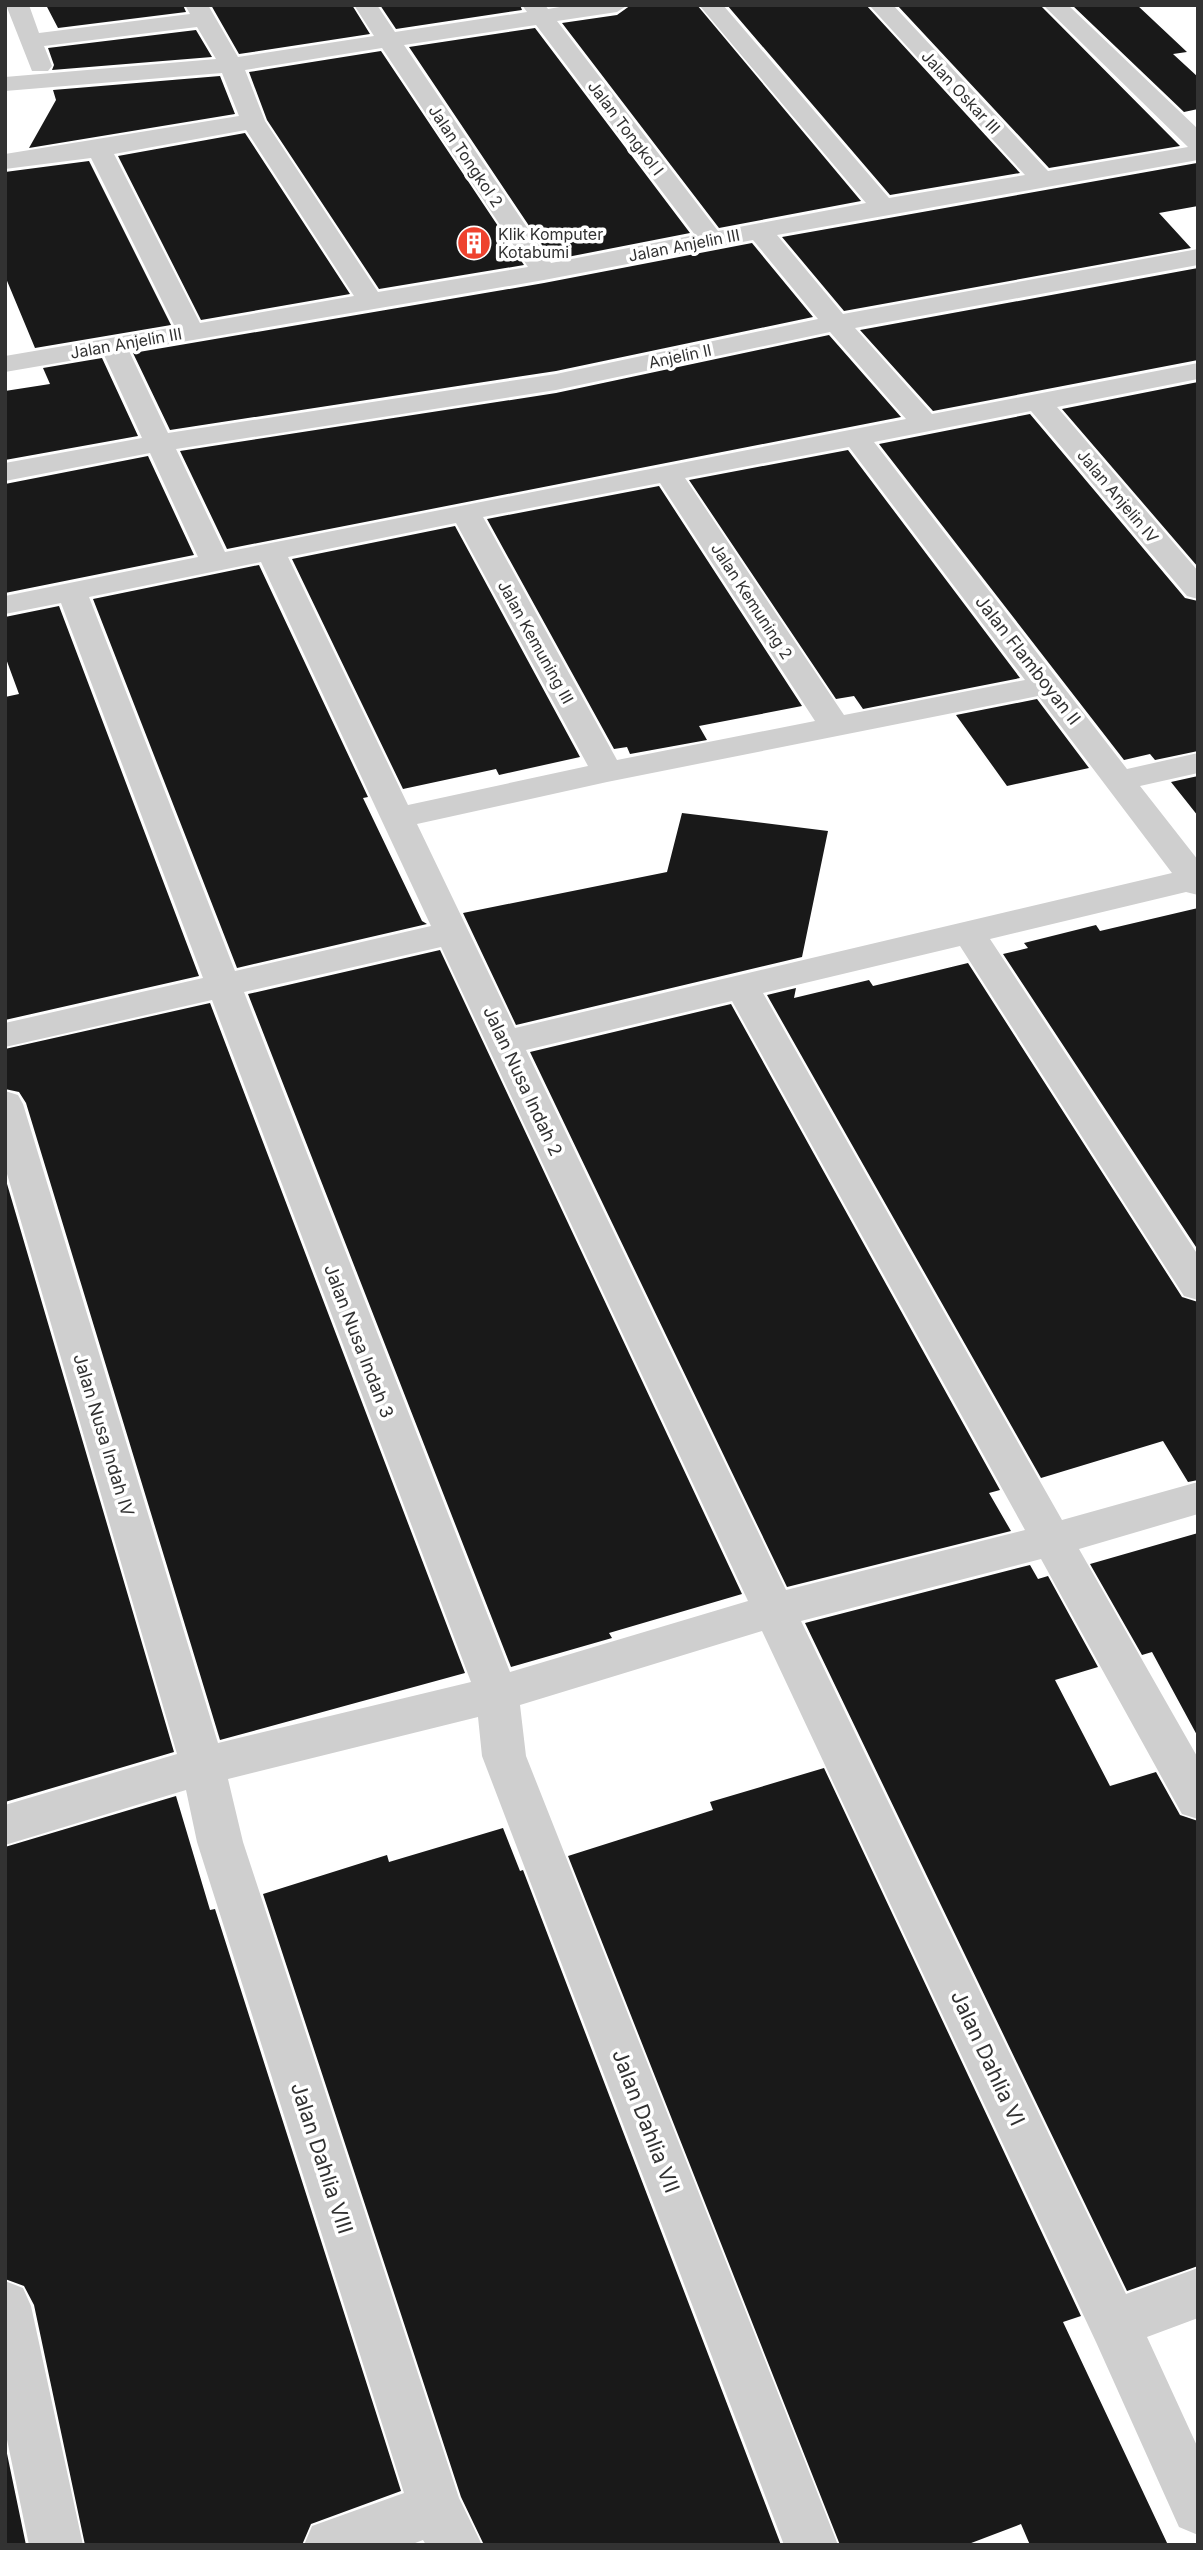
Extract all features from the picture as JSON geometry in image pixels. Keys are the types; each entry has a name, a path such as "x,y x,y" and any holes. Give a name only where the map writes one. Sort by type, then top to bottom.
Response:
{"street":[{"path":"17,5 45,81"},
{"name":"Jalan Tongkol 2","path":"365,5 544,272"},
{"path":"5,84 231,65 388,41 537,11 617,5"},
{"path":"710,5 883,206"},
{"name":"Jalan Oskar III","path":"880,5 1042,179"},
{"path":"1054,5 1198,144"},
{"name":"Jalan Tongkol I","path":"537,11 711,239"},
{"path":"30,41 200,12 231,65 253,121 370,300"},
{"path":"5,162 99,149 253,121"},
{"path":"99,149 191,332"},
{"name":"Jalan Anjelin III","path":"11,363 544,272 883,206 1198,153"},
{"path":"760,230 835,323 927,425"},
{"name":"Anjelin II","path":"5,472 159,443 556,382 835,323 1198,257"},
{"path":"5,336 11,363"},
{"path":"113,346 216,564"},
{"path":"5,605 465,512 669,475 1198,371"},
{"name":"Jalan Anjelin IV","path":"1038,402 1198,590"},
{"name":"Jalan Flamboyan II","path":"857,438 1196,881"},
{"name":"Jalan Kemuning 2","path":"669,475 836,728"},
{"name":"Jalan Kemuning III","path":"465,512 607,772"},
{"name":"Jalan Nusa Indah 2","path":"271,553 775,1609"},
{"name":"Jalan Nusa Indah 3","path":"72,592 222,987 497,1694"},
{"path":"397,818 607,772 1046,685"},
{"path":"1121,780 1198,763"},
{"path":"505,1043 1196,881"},
{"path":"5,1035 453,933"},
{"path":"968,933 1198,1286"},
{"path":"741,986 1198,1800"},
{"name":"Jalan Nusa Indah IV","path":"5,1104 203,1766"},
{"path":"5,1825 203,1766 497,1694 775,1609 1050,1540 1198,1498"},
{"name":"Jalan Dahlia VI","path":"775,1609 1114,2324 1198,2508"},
{"name":"Jalan Dahlia VII","path":"497,1694 504,1756 811,2545"},
{"name":"Jalan Dahlia VIII","path":"203,1766 220,1842 446,2527"},
{"path":"1114,2324 1198,2293"},
{"path":"5,2306 56,2545"},
{"path":"331,2545 446,2527"}],"building":[{"path":"46,5 183,5 186,12 58,28"},
{"path":"211,5 352,5 370,34 239,54"},
{"path":"380,5 520,5 522,10 396,29"},
{"path":"631,5 697,5 861,201 719,228 562,23 617,15"},
{"path":"727,5 866,5 1020,173 890,195"},
{"path":"897,5 1040,5 1180,146 1049,168"},
{"path":"1072,5 1137,5 1187,52 1173,54 1198,77 1198,109 1184,112"},
{"path":"535,28 690,233 552,260 409,47"},
{"path":"196,30 212,57 52,70 54,65 48,48"},
{"path":"381,51 524,265 379,289 267,120 249,72"},
{"path":"220,76 235,114 29,148 56,100 53,90"},
{"path":"245,133 350,294 201,320 118,156"},
{"path":"89,161 171,325 35,348 5,276 5,172"},
{"path":"1197,163 1198,206 1159,213 1191,248 844,311 782,237"},
{"path":"752,243 813,317 556,371 170,430 133,353 544,283"},
{"path":"1198,268 1198,360 933,411 860,330"},
{"path":"829,335 901,417 227,549 180,451 556,393"},
{"path":"102,358 138,436 5,460 5,391 50,384 43,368"},
{"path":"1198,382 1198,567 1062,409"},
{"path":"1030,414 1185,598 1198,601 1198,751 1155,760 1150,754 1124,760 879,444"},
{"path":"848,450 1020,678 863,709 854,696 836,699 689,480"},
{"path":"148,456 194,555 5,593 5,484"},
{"path":"659,486 802,706 699,726 707,740 630,754 627,747 614,749 487,519"},
{"path":"455,526 580,757 499,775 496,769 403,789 292,559"},
{"path":"259,565 368,797 363,798 422,921 427,924 237,968 93,599"},
{"path":"59,606 199,976 5,1020 5,697 19,694 5,656 5,617"},
{"path":"1037,699 1089,768 1007,786 956,715"},
{"path":"1198,776 1198,816 1171,782"},
{"path":"682,813 828,831 802,957 516,1025 463,913 667,872"},
{"path":"1198,908 1198,1250 1003,954 1028,948 1024,943 1096,925 1100,931"},
{"path":"440,950 742,1594 609,1633 612,1638 511,1667 248,994"},
{"path":"968,963 1182,1297 1198,1302 1198,1480 1188,1482 1163,1441 1041,1478 767,995 796,988 794,998 869,980 873,986"},
{"path":"210,1003 465,1673 220,1740 26,1103 19,1092 5,1089 5,1049"},
{"path":"731,1004 1000,1490 989,1493 1011,1531 787,1587 530,1052"},
{"path":"5,1177 174,1752 5,1802"},
{"path":"1198,1533 1198,1737 1152,1652 1142,1655 1090,1564"},
{"path":"1030,1565 1038,1579 1048,1576 1098,1667 1055,1680 1110,1786 1156,1772 1180,1815 1198,1821 1198,2266 1127,2291 805,1623"},
{"path":"824,1768 1081,2316 1063,2322 1168,2545 1030,2545 1021,2524 966,2545 840,2545 568,1856 713,1810 710,1802"},
{"path":"176,1796 210,1910 215,1909 401,2491 311,2524 302,2545 85,2545 34,2305 24,2286 5,2279 5,1847"},
{"path":"503,1828 520,1871 523,1870 781,2545 484,2545 461,2497 263,1894 387,1855 389,1862"},
{"path":"5,2444 26,2545 5,2545"}],"place":[{"name":"Klik Komputer Kotabumi","path":"474,243"}]}
